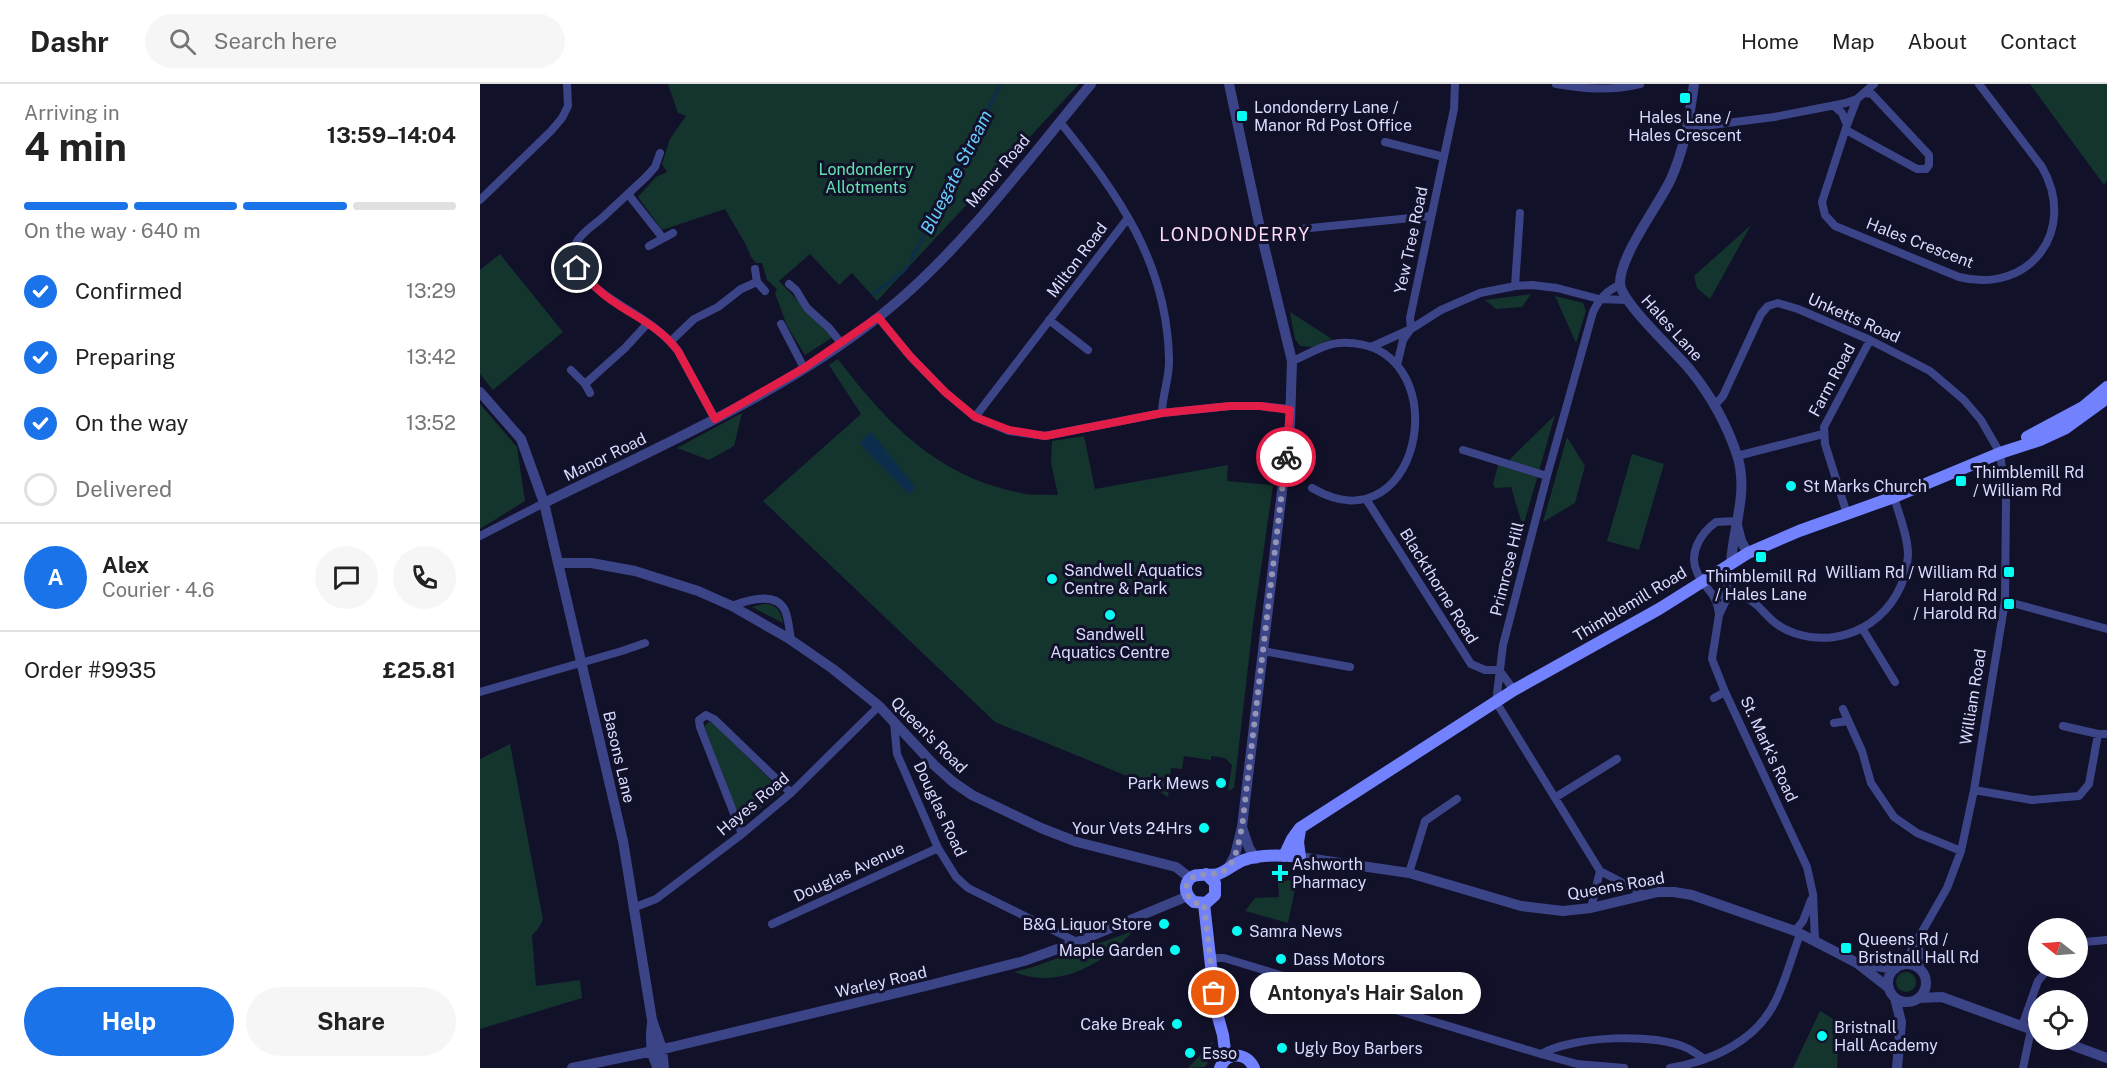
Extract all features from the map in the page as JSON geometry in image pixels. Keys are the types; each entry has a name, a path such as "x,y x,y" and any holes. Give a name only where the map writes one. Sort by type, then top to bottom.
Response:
{"main road":[{"name":"Thimblemill Road","path":"2000,453 2083,407 2107,387"},
{"name":"Thimblemill Road","path":"1284,856 1300,828 1514,690 1659,609 1748,553 2000,453 2040,440 2066,428 2107,398"},
{"path":"1256,859 1237,870 1216,889 1212,900 1204,904 1194,903 1188,896 1186,888 1190,878 1200,874 1220,873 1245,860 1284,856 1300,857 1298,842 1300,828"},
{"path":"1206,874 1215,883 1216,889"},
{"path":"1204,904 1216,1010 1223,1035 1223,1064"},
{"path":"1223,1035 1253,1065"},
{"path":"1223,1064 1233,1055 1242,1056 1253,1065"}],"street":[{"path":"480,201 562,118 568,106 567,84"},
{"name":"Manor Road","path":"544,503 715,419 804,368 878,317 900,299 990,206 1091,84"},
{"path":"1228,868 1235,855 1242,827 1290,410 1292,361 1261,233 1229,84"},
{"name":"Yew Tree Road","path":"1397,365 1403,340 1411,329 1410,318 1454,109 1455,84"},
{"path":"1556,84 1625,88 1640,84"},
{"path":"1599,299 1607,290 1620,285 1625,263 1669,183 1679,160 1688,128 1694,84"},
{"path":"1860,96 1874,84"},
{"name":"Hales Crescent","path":"1860,96 1839,143 1822,202 1825,215 1835,226 1959,276 1983,281 2012,275 2033,261 2050,236 2055,210 2050,181 2042,167 1979,84"},
{"path":"1688,128 1708,127 1834,106 1872,94 1929,155 1929,165 1926,169 1917,169 1846,128 1842,112 1834,106"},
{"path":"1060,122 1113,192 1147,251 1167,322 1169,361 1162,413"},
{"path":"1385,142 1444,157"},
{"path":"660,153 658,170 580,237 573,251 577,268 596,288 671,341 715,419"},
{"path":"628,194 662,237"},
{"path":"1515,286 1520,213"},
{"path":"1261,233 1431,216"},
{"name":"Milton Road","path":"975,417 1128,218"},
{"path":"649,246 673,233"},
{"path":"755,269 757,282 765,291"},
{"path":"671,341 694,319 718,307 741,289 757,282"},
{"path":"789,284 796,290 807,308 830,328 840,343"},
{"path":"1371,347 1411,329 1441,310 1480,293 1515,286 1532,285 1557,288 1599,299 1627,300"},
{"name":"Hales Lane","path":"1620,285 1627,300 1692,372 1722,417 1737,456 1742,495 1728,566"},
{"name":"Primrose Hill","path":"1499,670 1503,645 1547,476 1593,312 1599,299"},
{"name":"Unketts Road","path":"1714,406 1723,396 1761,314 1768,306 1778,303 1798,309 1870,340 1930,371 1949,385 1981,420 2000,453"},
{"path":"878,317 910,356 938,385 975,417 1009,430 1045,436 1162,413 1230,406 1260,406 1290,410"},
{"name":"Milton Road","path":"1049,320 1088,350"},
{"path":"585,384 625,348 648,323"},
{"path":"781,324 804,368"},
{"name":"Farm Road","path":"1847,514 1823,434 1824,427 1870,340"},
{"path":"1292,361 1323,347 1339,343 1371,347 1397,365 1411,391 1416,422 1415,437 1406,466 1383,491 1366,499 1350,500 1334,498 1312,488"},
{"path":"570,370 585,384 590,393"},
{"name":"Basons Lane","path":"480,392 521,439 544,503 623,842 657,1050 664,1068"},
{"name":"Farm Road","path":"1737,456 1823,434"},
{"path":"1463,450 1547,476"},
{"name":"William Road","path":"1899,967 1920,936 1947,888 1961,851 1974,790 2005,601 2006,500 2000,453"},
{"path":"1714,596 1729,594 1746,597 1780,626 1793,633 1818,639 1842,637 1863,628 1877,618 1893,601 1903,579 1908,554 1893,497"},
{"name":"Blackthorne Road","path":"1366,499 1471,664 1485,670 1499,670"},
{"path":"480,536 544,503"},
{"path":"1702,580 1694,564 1695,552 1701,536 1716,522 1738,523"},
{"name":"Hales Lane","path":"1738,523 1741,540 1748,553"},
{"name":"Queen's Road","path":"559,563 591,563 635,571 698,591 732,606 791,640 833,669 879,706 953,782 998,809 1077,842 1176,867 1190,878"},
{"path":"1728,566 1729,594"},
{"name":"St. Mark's Road","path":"1702,580 1718,602 1719,615 1712,659 1725,692 1807,867 1813,894 1815,941"},
{"name":"St. Mark's Road","path":"1719,615 1729,594"},
{"path":"732,606 768,598 776,601 783,606 791,640"},
{"path":"2005,601 2107,629"},
{"path":"1863,628 1895,682"},
{"path":"480,692 645,643"},
{"path":"1263,651 1350,668"},
{"path":"1499,670 1514,690"},
{"path":"1499,670 1496,702 1600,871 1644,894"},
{"path":"1714,698 1725,692"},
{"name":"Hayes Road","path":"633,909 656,899 742,834 791,793 879,706"},
{"path":"1843,710 1862,751 1871,783 1894,817 1917,834 1961,851"},
{"path":"742,834 700,727 699,720 702,717 706,715 714,719 791,793"},
{"path":"1834,723 1848,721"},
{"name":"Douglas Road","path":"894,723 897,754 938,848 956,877 968,888 1077,942"},
{"path":"1974,790 2032,800 2079,796 2089,784 2102,734 2063,726"},
{"path":"1556,797 1617,759"},
{"path":"1409,873 1425,821 1457,799"},
{"path":"1242,827 1249,848 1256,859"},
{"name":"Douglas Avenue","path":"772,924 938,848"},
{"name":"Queens Road","path":"1300,857 1409,873 1521,906 1563,911 1591,908 1644,894 1674,892 1692,895 1815,941 1857,963 1892,993"},
{"path":"1591,908 1600,871"},
{"path":"1670,1068 1705,1059 1733,1046 1757,1027 1775,1003 1797,933 1813,894"},
{"name":"Warley Road","path":"572,1068 657,1050 1024,961 1077,942 1188,896"},
{"name":"William Road","path":"1920,936 1918,954 1922,973"},
{"path":"2088,942 2107,940"},
{"path":"1209,958 1224,958 1577,1064 1622,1068"},
{"name":"Queens Road","path":"1857,963 1899,967"},
{"path":"1897,1068 1901,1022 1892,993 1890,976 1899,967 1913,965 1942,997"},
{"path":"1901,1022 1925,988 1922,973"},
{"path":"1892,993 1902,1001 1942,997 2028,1028"},
{"path":"1541,1054 1576,1043 1610,1038 1637,1038 1688,1048 1705,1059"},
{"path":"2023,1068 2028,1044"},
{"name":"Basons Lane","path":"657,1050 654,1061 658,1068"},
{"path":"2085,1050 2107,1058"}],"green space":[{"name":"Londonderry Allotments","path":"668,84 1079,84 877,301 852,273 839,285 810,254 779,281 833,337 805,355 787,326 775,293 777,289 767,280 762,263 756,263 751,257 725,209 662,230 638,197 656,177 667,172 662,164 670,139 686,116 678,113"},
{"path":"2030,84 2107,84 2107,181 2104,185"},
{"path":"1751,225 1710,299 1697,288 1694,276"},
{"path":"500,254 563,332 493,390 480,374 480,270"},
{"path":"1531,294 1522,307 1496,309 1485,300"},
{"path":"1555,296 1583,303 1586,311 1576,343"},
{"path":"1290,312 1332,339 1312,347 1300,346 1295,339"},
{"name":"Sandwell Aquatics Centre & Park","path":"838,359 876,405 917,444 940,461 991,485 1026,494 1058,495 1051,463 1052,441 1084,436 1095,489 1228,465 1227,481 1273,485 1253,624 1234,788 1228,791 1232,765 1225,758 1211,756 1211,760 1184,756 1182,769 1171,768 1168,797 1149,785 995,722 763,501 861,414 829,365"},
{"path":"480,404 517,447 525,501 480,529"},
{"path":"742,413 734,446 709,460 677,448"},
{"path":"1555,415 1523,527 1511,487 1495,488 1493,484 1498,465 1508,467 1511,458"},
{"path":"1567,437 1585,466 1575,503 1543,522"},
{"path":"1632,454 1664,464 1639,550 1607,541"},
{"path":"763,604 777,609 783,623 752,607"},
{"path":"712,722 782,791 742,824 704,726"},
{"path":"510,744 543,920 532,935 536,986 580,980 582,998 480,1029 480,759"},
{"path":"1297,879 1288,923 1245,911 1255,898 1279,897 1278,882"},
{"path":"1133,931 1108,954 1080,971 1048,978 1031,977 1014,972 1033,967"},
{"path":"1906,972 1913,975 1916,982 1913,989 1906,992 1899,989 1896,982 1899,975"},
{"name":"Bristnall Hall Academy","path":"1820,1011 1833,1019 1838,1053 1837,1068 1793,1068"},
{"path":"1213,1041 1212,1056 1205,1067 1188,1068"}],"water":[{"path":"871,432 912,483 915,488 911,493 908,493 859,443"}],"waterway":[{"name":"Bluegate Stream","path":"911,260 1001,84"},
{"name":"Bluegate Stream","path":"873,294 908,266"}],"way so far":[{"path":"1214,993 1204,904 1194,903 1187,894 1186,888 1190,878 1195,875 1220,873 1228,868 1235,855 1242,827 1286,457"}],"place":[{"name":"Hales Lane / Hales Crescent","path":"1685,98"},
{"name":"Londonderry Lane / Manor Rd Post Office","path":"1242,116"},
{"name":"Thimblemill Rd / William Rd","path":"1961,481"},
{"name":"St Marks Church","path":"1791,486"},
{"name":"Thimblemill Rd / Hales Lane","path":"1761,557"},
{"name":"William Rd / William Rd","path":"2009,572"},
{"name":"Sandwell Aquatics Centre & Park","path":"1052,579"},
{"name":"Harold Rd / Harold Rd","path":"2009,604"},
{"name":"Sandwell Aquatics Centre","path":"1110,615"},
{"name":"Park Mews","path":"1221,783"},
{"name":"Your Vets 24Hrs","path":"1204,828"},
{"name":"Ashworth Pharmacy","path":"1280,873"},
{"name":"B&G Liquor Store","path":"1164,924"},
{"name":"Samra News","path":"1237,931"},
{"name":"Queens Rd / Bristnall Hall Rd","path":"1846,948"},
{"name":"Maple Garden","path":"1175,950"},
{"name":"Dass Motors","path":"1281,959"},
{"name":"Antonya's Hair Salon","path":"1214,993"},
{"name":"Cake Break","path":"1177,1024"},
{"name":"Bristnall Hall Academy","path":"1822,1036"},
{"name":"Ugly Boy Barbers","path":"1282,1048"},
{"name":"Esso","path":"1190,1053"}],"district":[{"name":"LONDONDERRY","path":"1235,234"}],"route":[{"path":"577,268 596,288 671,341 715,419 804,368 878,317 910,356 945,392 975,417 1009,430 1045,436 1162,413 1230,406 1260,406 1290,410 1286,457"}]}
